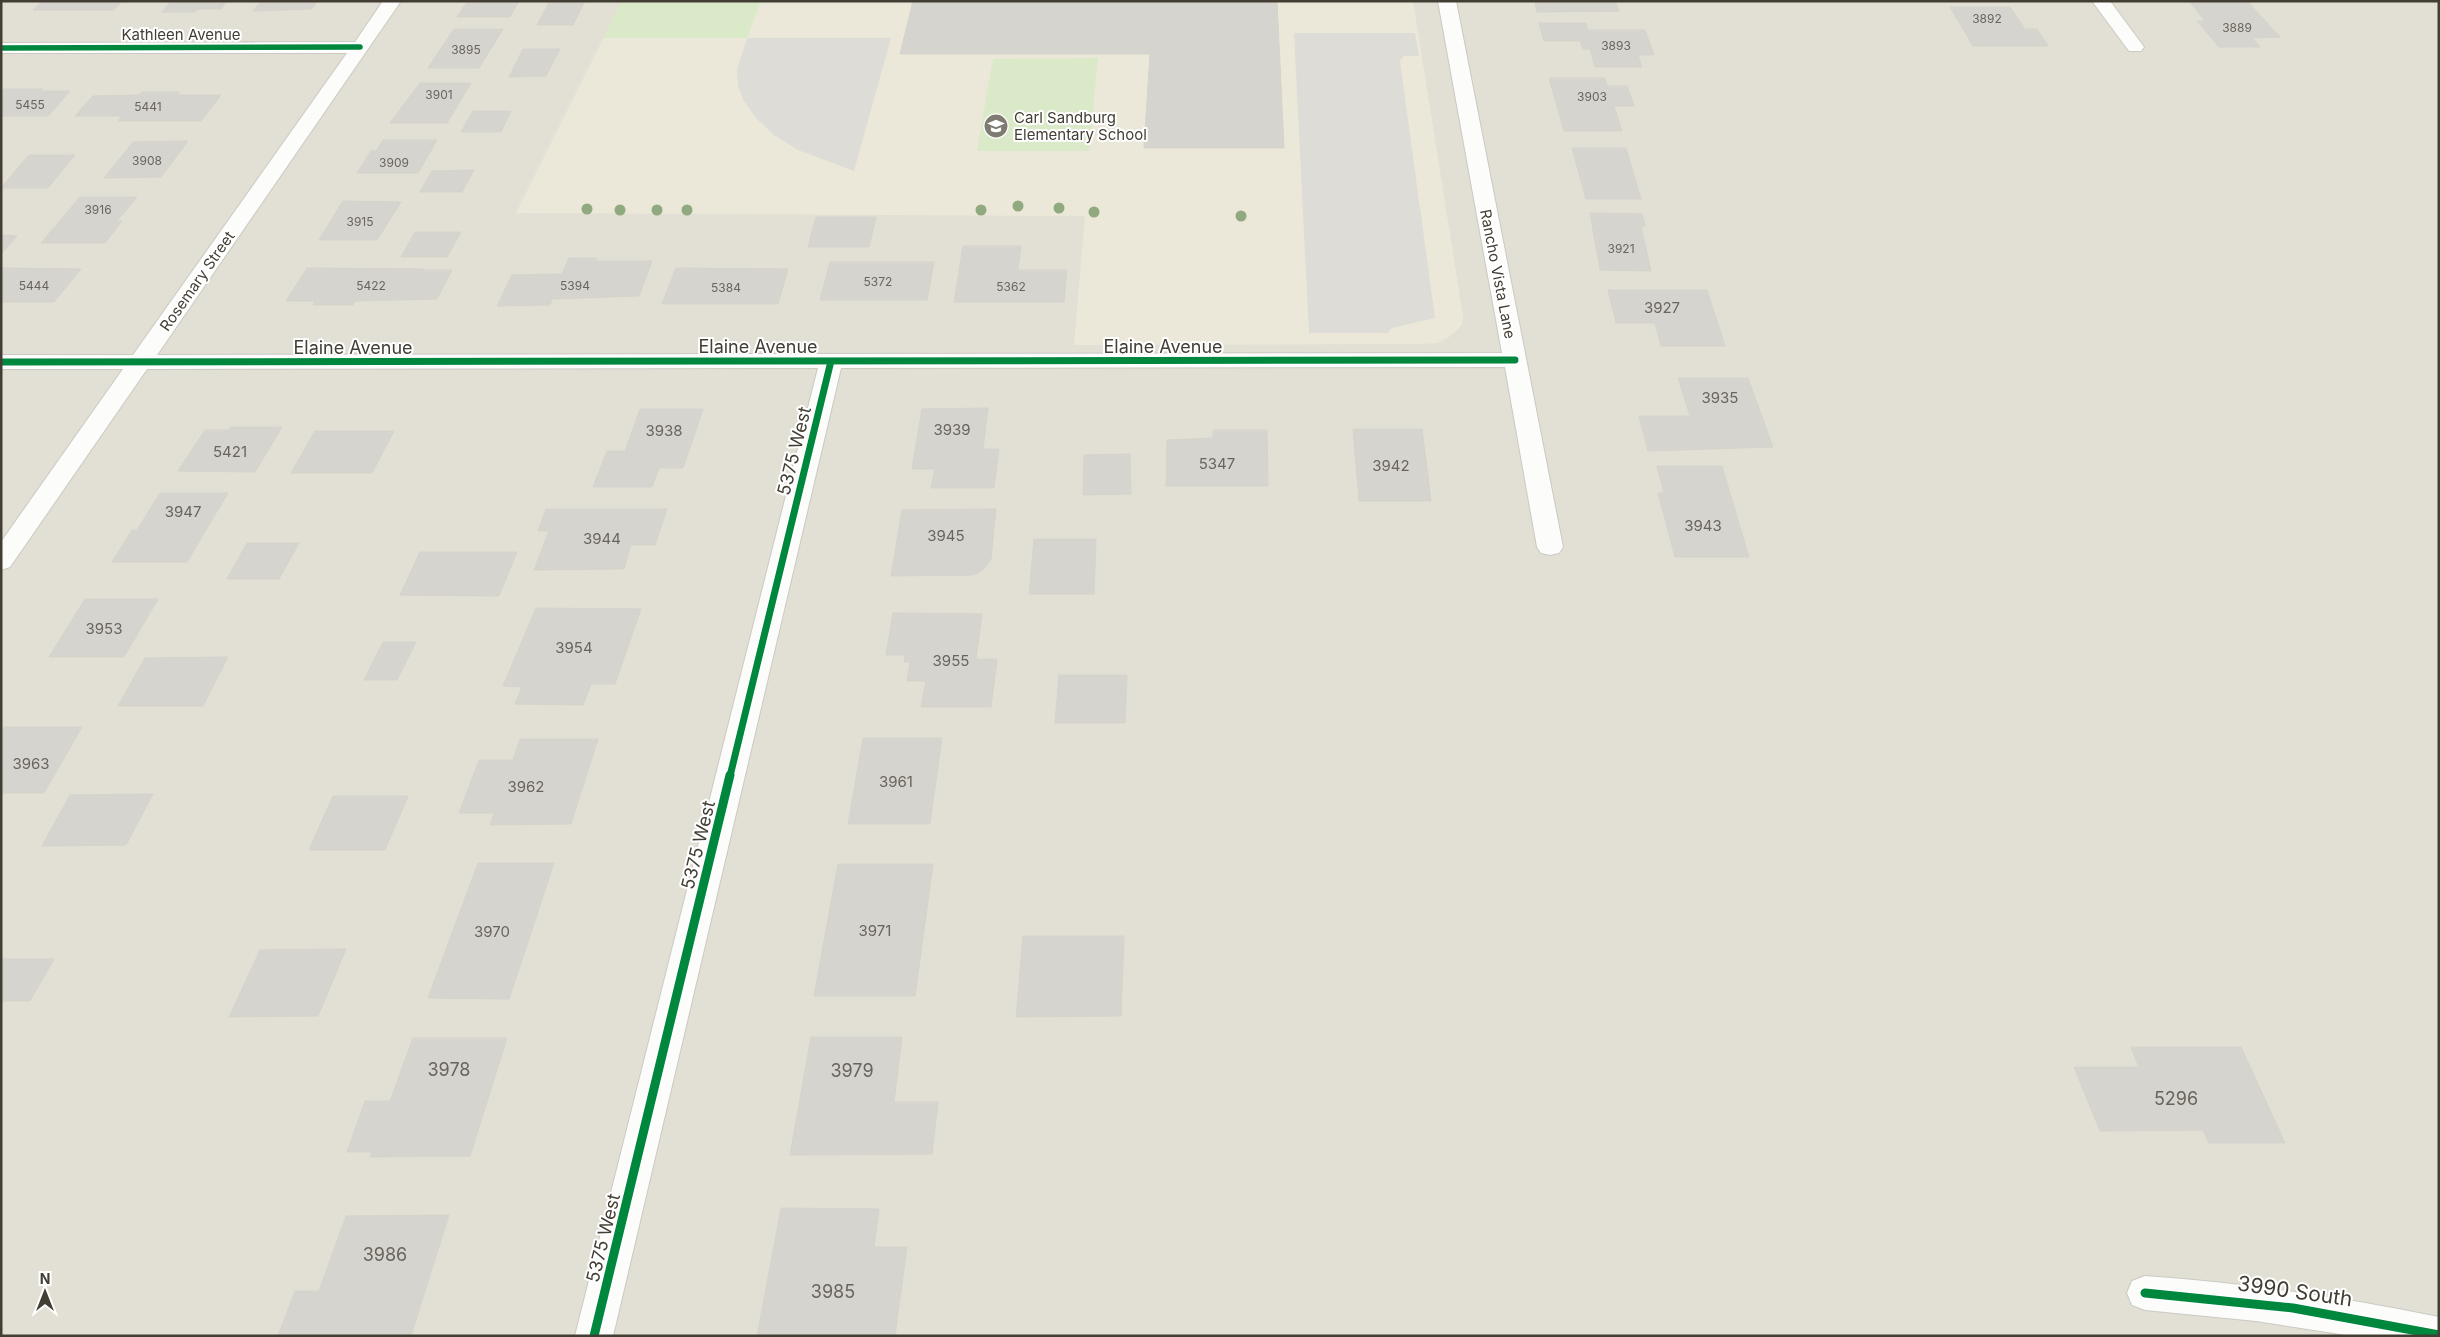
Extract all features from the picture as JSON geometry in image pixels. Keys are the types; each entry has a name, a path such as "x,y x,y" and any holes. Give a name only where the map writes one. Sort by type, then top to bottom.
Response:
{"street":[{"name":"Rosemary Street","path":"1,561 392,1"},
{"name":"Rancho Vista Lane","path":"1447,1 1550,547"},
{"path":"2100,1 2135,47"},
{"name":"Kathleen Avenue","path":"1,48 360,48"},
{"name":"Elaine Avenue","path":"1,362 1514,360"},
{"name":"5375 West","path":"594,1336 831,361"},
{"name":"3990 South","path":"2145,1293 2218,1298 2304,1308 2439,1335"}],"shaded area":[{"path":"1,1 2439,1 2439,1336 1,1336"},
{"name":"Carl Sandburg Elementary School","path":"622,1 1413,1 1463,316 1462,325 1449,337 1437,343 1418,344 1074,345 1085,216 516,213"},
{"path":"1294,33 1415,33 1419,56 1404,56 1400,61 1435,318 1392,328 1388,333 1309,333"},
{"path":"747,38 891,38 854,171 798,150 774,135 756,118 744,101 738,86 737,69"}],"green space":[{"path":"622,1 761,1 747,38 603,38"},
{"path":"1098,58 1089,151 977,151 993,59"}],"building":[{"path":"42,1 122,1 114,10 33,10"},
{"path":"171,1 227,1 221,9 198,9 195,12 162,12"},
{"path":"261,1 317,1 312,9 253,11"},
{"path":"519,1 510,17 457,17 467,2"},
{"path":"550,1 585,1 573,25 537,25"},
{"path":"913,1 1277,1 1284,148 1144,148 1150,54 900,54"},
{"path":"1615,1 1619,11 1537,12 1535,3"},
{"path":"2189,1 2247,1 2280,37 2252,38 2260,47 2219,47 2197,21 2205,21"},
{"path":"1950,7 2010,7 2025,29 2037,29 2048,46 1973,46"},
{"path":"1539,23 1586,23 1588,30 1645,30 1654,55 1638,55 1642,67 1595,67 1590,49 1583,49 1580,41 1544,41"},
{"path":"454,29 503,29 479,68 428,68"},
{"path":"523,49 560,49 546,76 509,77"},
{"path":"1549,78 1605,78 1607,86 1627,86 1634,106 1614,106 1622,131 1564,131"},
{"path":"420,83 471,83 447,123 390,123"},
{"path":"1,89 70,91 48,116 1,116"},
{"path":"142,92 179,92 177,95 221,95 201,121 118,121 122,116 75,116 93,96 139,95"},
{"path":"473,111 511,111 501,132 461,132"},
{"path":"383,140 437,140 418,173 357,173 371,151 376,151"},
{"path":"188,141 161,177 104,178 133,142"},
{"path":"1572,148 1626,148 1641,199 1586,199"},
{"path":"29,155 75,155 48,188 1,188"},
{"path":"474,170 462,192 420,192 432,171"},
{"path":"80,197 137,197 117,221 122,221 105,243 41,243"},
{"path":"343,201 401,202 377,240 319,240"},
{"path":"1590,213 1642,214 1645,226 1641,226 1651,271 1600,270"},
{"path":"816,217 876,217 869,247 808,247"},
{"path":"415,232 461,232 447,257 401,257"},
{"path":"1,235 17,236 1,254"},
{"path":"963,246 1021,246 1018,270 1067,270 1064,302 954,302"},
{"path":"569,258 597,258 595,261 652,261 639,296 552,299 550,305 497,306 512,275 562,274"},
{"path":"830,262 934,262 927,300 820,300"},
{"path":"1,268 81,269 54,302 1,302"},
{"path":"307,268 452,270 437,299 355,301 353,305 313,305 315,301 286,301"},
{"path":"676,268 788,269 778,304 662,304"},
{"path":"1608,290 1707,290 1725,346 1661,346 1655,323 1616,323"},
{"path":"1678,378 1748,378 1773,447 1648,451 1639,416 1690,416"},
{"path":"988,408 983,449 999,449 994,488 931,488 935,469 912,469 922,409"},
{"path":"640,409 703,409 683,468 659,468 652,487 593,487 607,451 625,451"},
{"path":"231,427 282,427 255,472 178,471 205,430 229,430"},
{"path":"1353,429 1422,429 1431,501 1359,501"},
{"path":"1213,430 1267,430 1268,486 1166,486 1167,440 1213,438"},
{"path":"315,431 394,431 372,473 291,473"},
{"path":"1130,454 1131,494 1083,495 1084,455"},
{"path":"1657,466 1722,466 1749,557 1675,557 1658,493 1664,493"},
{"path":"160,493 228,493 187,562 112,562 132,530 137,530"},
{"path":"546,509 667,509 655,545 631,545 624,569 534,570 549,531 538,531"},
{"path":"996,509 991,559 985,568 978,573 972,575 891,576 902,510"},
{"path":"1034,539 1096,539 1094,594 1029,594"},
{"path":"247,543 299,543 279,579 227,579"},
{"path":"420,552 517,552 499,596 400,595"},
{"path":"85,599 158,599 124,657 49,657"},
{"path":"536,608 641,609 615,684 591,684 583,705 515,704 522,687 503,686"},
{"path":"893,613 982,614 976,659 997,659 991,707 921,707 926,681 907,681 910,662 904,662 905,655 886,655"},
{"path":"383,642 416,642 397,680 364,680"},
{"path":"228,657 203,706 118,706 145,658"},
{"path":"1059,675 1127,675 1125,723 1055,723"},
{"path":"4,727 82,727 44,793 1,793 1,732"},
{"path":"863,738 942,738 930,824 848,824"},
{"path":"520,739 598,739 571,824 490,825 494,813 459,813 479,760 513,760"},
{"path":"153,794 126,845 42,846 70,795"},
{"path":"333,796 408,796 385,850 309,850"},
{"path":"478,863 554,863 509,999 428,998"},
{"path":"838,864 933,864 915,996 814,996"},
{"path":"1023,936 1124,936 1121,1016 1016,1017"},
{"path":"346,949 318,1016 229,1017 260,950"},
{"path":"1,959 54,959 30,1001 1,1001"},
{"path":"811,1037 902,1037 894,1102 938,1102 932,1154 790,1155"},
{"path":"413,1038 507,1038 470,1156 370,1157 372,1152 347,1152 365,1101 390,1101"},
{"path":"2131,1047 2241,1047 2285,1143 2209,1143 2203,1130 2100,1131 2074,1067 2139,1067"},
{"path":"781,1208 879,1209 874,1247 907,1247 895,1336 757,1336"},
{"path":"449,1215 411,1336 278,1336 295,1291 319,1291 346,1216"}],"cycle path":[{"path":"1,48 360,47"},
{"path":"1,362 1515,360"},
{"path":"594,1336 831,361"},
{"path":"2145,1293 2220,1299 2293,1308 2439,1335"}],"place":[{"name":"Carl Sandburg Elementary School","path":"996,126"}]}
